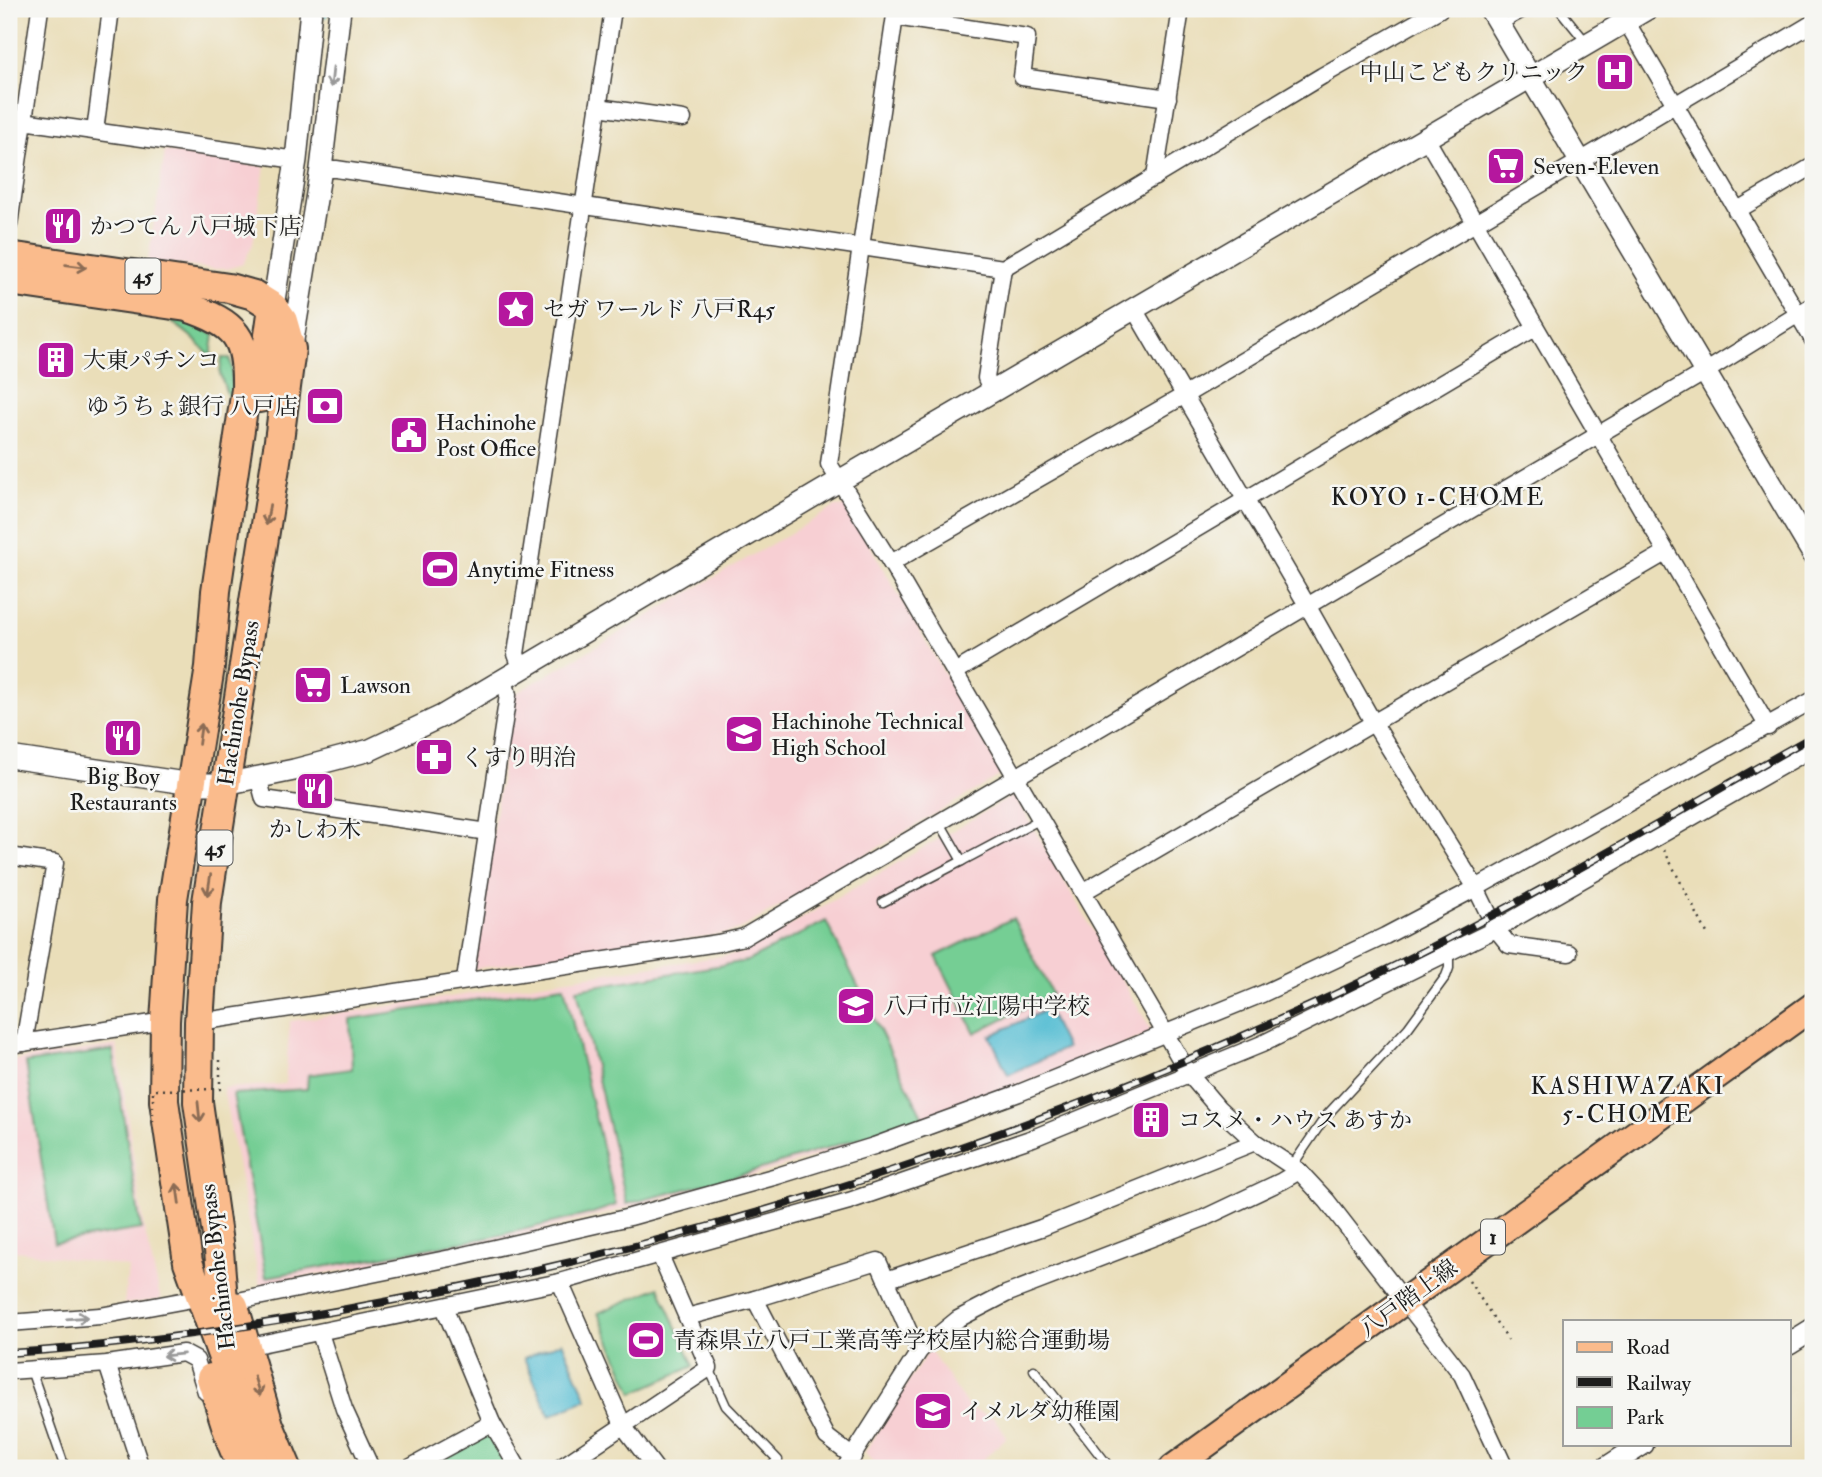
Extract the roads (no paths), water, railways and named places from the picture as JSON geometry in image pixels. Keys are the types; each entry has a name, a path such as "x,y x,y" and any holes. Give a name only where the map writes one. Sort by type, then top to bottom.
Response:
{"highway":[{"name":"45","path":"9,256 229,288 254,295 273,307 231,594 210,667"},
{"name":"Hachinohe Bypass","path":"9,281 187,307 211,315 229,327 246,355 246,389 216,591 210,667 173,899 165,1021 164,1101 188,1262 263,1468"},
{"path":"187,307 234,314 256,313 273,307"},
{"name":"Hachinohe Bypass","path":"229,1375 219,1250 198,1102 199,1022 207,902 291,349 283,321 273,307"},
{"path":"219,1250 269,1425 287,1468"},
{"path":"188,1262 192,1299 208,1366 237,1456"}],"main road":[{"name":"八戸階上線","path":"1173,1468 1813,1006"}],"street":[{"path":"9,225 16,120 40,9"},
{"path":"95,131 111,9"},
{"path":"273,307 296,160 312,9"},
{"path":"291,349 321,169 340,9"},
{"path":"465,980 613,9"},
{"path":"1155,177 1181,9"},
{"path":"321,169 336,169 1003,268 1322,76 1440,9"},
{"path":"9,757 192,784 225,783 258,777 370,750 442,716 840,480 1647,9"},
{"path":"1168,98 1022,77 1027,37 895,13 829,464 891,563 1189,1074 1218,1108 1255,1142 1296,1169 1326,1201 1462,1375 1505,1468"},
{"path":"1495,18 1813,554"},
{"path":"1626,21 1813,340"},
{"path":"891,563 1185,395 1813,23"},
{"path":"598,107 683,119"},
{"path":"16,120 296,160"},
{"path":"273,307 290,282 307,178 327,121"},
{"path":"1426,138 1768,727"},
{"path":"1737,211 1813,166"},
{"path":"229,288 247,286 262,279 272,268 281,247"},
{"path":"992,392 986,378 1003,268"},
{"path":"199,1022 744,937 1705,372 1813,305"},
{"path":"1134,309 1373,722 1476,888 1496,929 1509,945 1569,953"},
{"path":"955,672 1535,328"},
{"path":"1083,892 1665,552"},
{"path":"233,1302 548,1237 630,1217 777,1176 932,1125 1167,1035 1311,971 1476,888 1813,700"},
{"path":"246,1347 560,1282 849,1201 1032,1138 1262,1044 1448,953 1496,929 1813,748"},
{"path":"258,777 264,799 488,832"},
{"path":"9,856 55,863 16,1044 165,1021"},
{"path":"886,1280 1041,1228 1255,1142"},
{"path":"755,1299 827,1437 849,1463 920,1350 958,1318 1006,1294 1204,1218 1282,1181 1296,1169"},
{"path":"560,1468 709,1368 660,1255"},
{"path":"687,1317 878,1261 920,1350"},
{"path":"560,1282 624,1427 655,1468"},
{"path":"9,1323 100,1316 192,1299"},
{"path":"444,1307 492,1423 518,1468"},
{"path":"1790,1343 1813,1329"},
{"path":"320,1333 344,1409 371,1468"},
{"path":"9,1371 107,1364 183,1353 190,1355 196,1360 208,1400 237,1456"},
{"path":"107,1364 141,1468"},
{"path":"409,1468 492,1423"},
{"path":"1615,1466 1640,1446"}],"lane":[{"path":"1495,18 1531,9"},
{"path":"1559,9 1587,44"},
{"path":"883,902 1041,819"},
{"path":"939,821 961,861"},
{"path":"1296,1169 1326,1116 1408,1028 1446,976 1449,968 1448,953"},
{"path":"709,1368 726,1406 778,1460 769,1468"},
{"path":"31,1370 65,1468"},
{"path":"1034,1370 1110,1468"}],"water":[{"path":"1047,1009 1066,1048 1008,1075 990,1036"},
{"path":"562,1342 587,1399 550,1416 524,1358"}],"waterway":[{"path":"325,15 326,9"}],"railway":[{"path":"9,1353 115,1344 220,1330 430,1293 556,1266 680,1234 925,1160 1164,1070 1282,1019 1398,964 1555,881 1813,736"}],"place":[{"name":"中山こどもクリニック","path":"1615,72"},
{"name":"Seven-Eleven","path":"1506,166"},
{"name":"かつてん 八戸城下店","path":"63,226"},
{"name":"セガ ワールド 八戸R45","path":"516,309"},
{"name":"大東パチンコ","path":"56,360"},
{"name":"ゆうちょ銀行 八戸店","path":"325,406"},
{"name":"Hachinohe Post Office","path":"409,435"},
{"name":"Anytime Fitness","path":"440,569"},
{"name":"Lawson","path":"313,685"},
{"name":"Hachinohe Technical High School","path":"744,734"},
{"name":"Big Boy Restaurants","path":"123,738"},
{"name":"くすり明治","path":"434,757"},
{"name":"かしわ木","path":"315,791"},
{"name":"八戸市立江陽中学校","path":"856,1006"},
{"name":"コスメ・ハウス あすか","path":"1151,1120"},
{"name":"青森県立八戸工業高等学校屋内総合運動場","path":"646,1340"},
{"name":"イメルダ幼稚園","path":"933,1411"}],"district":[{"name":"KOYO 1-CHOME","path":"1438,497"},
{"name":"KASHIWAZAKI 5-CHOME","path":"1628,1100"}]}
